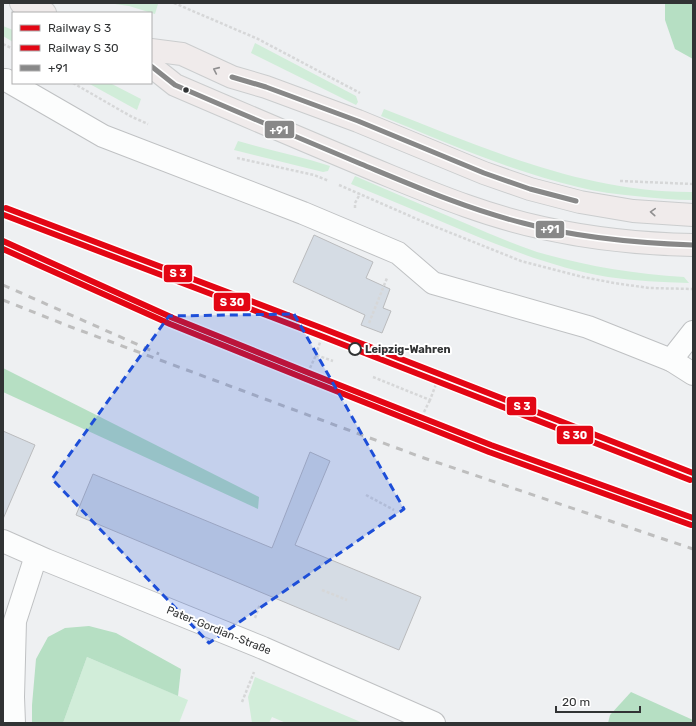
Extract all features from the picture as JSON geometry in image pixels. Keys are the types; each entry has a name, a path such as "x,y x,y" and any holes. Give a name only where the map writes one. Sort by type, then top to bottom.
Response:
{"main road":[{"path":"21,3 43,12"},
{"path":"152,50 182,54 232,77 266,87 358,121 484,173 530,189 580,202 633,211 693,215"},
{"path":"152,67 175,85 343,157 469,208 542,228 607,240 693,245"}],"street":[{"path":"13,84 102,136 303,213 398,253 433,283 588,327 671,360 693,374"},
{"path":"671,360 693,332"},
{"name":"Pater-Gordian-Straße","path":"3,541 36,556 257,645 434,723"},
{"path":"14,723 12,697 15,621 36,556"}],"path":[{"path":"174,3 258,39 362,94"},
{"path":"3,44 12,48"},
{"path":"76,84 132,117 153,126"},
{"path":"231,157 314,175 426,223 521,260 583,278 649,288 693,289"},
{"path":"619,181 693,184"},
{"path":"369,323 384,286"},
{"path":"310,368 321,339"},
{"path":"316,355 333,362"},
{"path":"373,377 430,400"},
{"path":"424,412 436,384"},
{"path":"366,495 394,510"},
{"path":"322,590 347,600"},
{"path":"242,702 254,672"}],"highlighted area":[{"path":"294,314 404,509 209,643 52,479 169,316"}],"green space":[{"path":"108,3 158,4 155,14 129,6"},
{"path":"665,3 693,3 693,59 675,49 665,20"},
{"path":"3,26 12,30 12,41 3,36"},
{"path":"255,43 356,96 358,102 356,105 251,53"},
{"path":"90,84 112,84 141,99 137,110"},
{"path":"384,109 459,139 535,166 613,185 653,190 693,192 693,200 606,193 585,189 528,173 454,146 381,116"},
{"path":"238,141 330,166 328,171 323,172 234,150"},
{"path":"355,176 519,246 537,252 610,269 684,277 689,283 608,277 568,268 528,256 490,242 351,184"},
{"path":"3,368 259,497 258,509 3,392"},
{"path":"89,626 116,633 181,669 178,696 87,657 63,723 32,723 36,659 48,637 65,628"},
{"path":"87,657 188,700 179,723 63,723"},
{"path":"255,677 363,723 286,723 272,717 269,723 252,723 248,697"},
{"path":"631,692 693,720 693,723 608,723 610,715"}],"building":[{"path":"314,235 373,262 366,278 390,289 383,308 391,311 382,333 361,325 365,315 293,282"},
{"path":"3,431 35,445 3,519"},
{"path":"310,452 330,461 295,545 421,597 399,650 76,515 93,474 272,548"}],"railway":[{"path":"3,285 159,354"},
{"path":"3,300 71,327 421,457 693,549"}],"transit line":[{"name":"+91","path":"152,67 175,85 401,181 482,211 544,228 586,236 650,243 693,245"},
{"name":"+91","path":"232,77 266,87 358,121 484,173 530,189 576,201"},
{"path":"6,208 319,327 693,473"},
{"path":"4,215 316,334 690,480"},
{"path":"3,241 173,318 309,373 491,445 693,518"},
{"path":"3,249 170,324 306,379 489,452 691,525"}],"place":[{"name":"Leipzig-Wahren","path":"355,349"}]}
